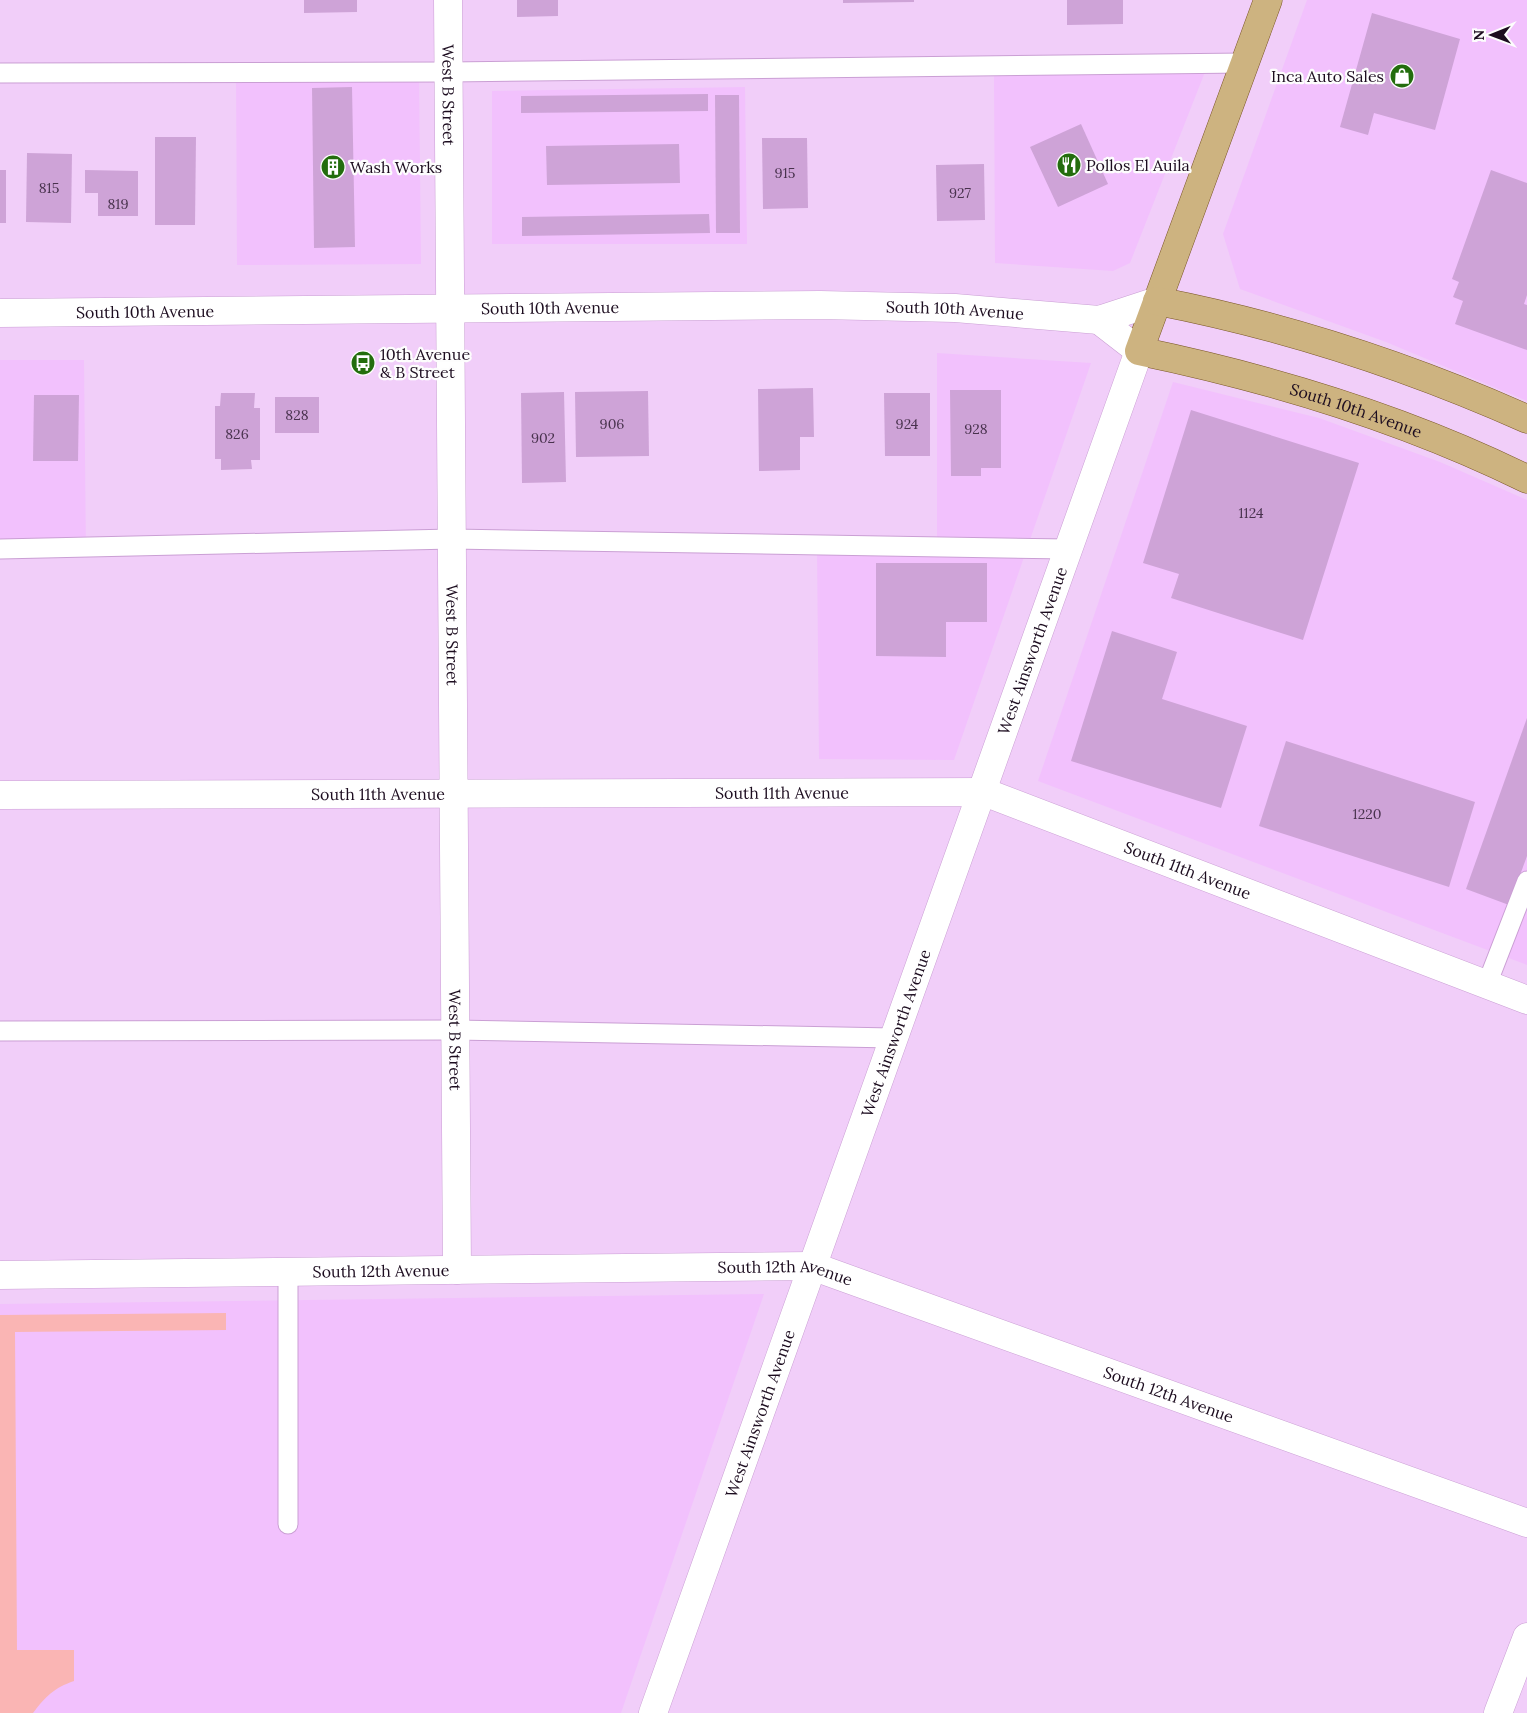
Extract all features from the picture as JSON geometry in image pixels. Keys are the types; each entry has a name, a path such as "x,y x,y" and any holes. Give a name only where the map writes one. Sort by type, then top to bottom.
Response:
{"main road":[{"path":"1139,351 1268,0"},
{"path":"1157,301 1251,321 1344,348 1418,374 1527,419"},
{"name":"South 10th Avenue","path":"1139,351 1229,370 1331,399 1440,439 1527,479"}],"street":[{"name":"West B Street","path":"448,0 457,1270"},
{"name":"South 10th Avenue","path":"0,313 902,306 1004,311 1099,320 1157,301"},
{"name":"South 10th Avenue","path":"1099,320 1139,351"},
{"name":"West Ainsworth Avenue","path":"653,1713 893,1038 984,792 1139,351"},
{"name":"South 11th Avenue","path":"0,795 984,792 1527,1000"},
{"name":"South 12th Avenue","path":"0,1275 812,1266 1527,1523"},
{"path":"1498,1713 1527,1637"}],"lane":[{"path":"0,73 449,72 1245,63"},
{"path":"0,549 452,539 1068,549"},
{"path":"1487,984 1527,881"},
{"path":"0,1031 455,1030 893,1038"},
{"path":"288,1272 288,1524"}],"shaded area":[{"path":"1307,0 1527,0 1527,401 1386,342 1240,289 1223,234"},
{"path":"419,69 421,264 237,265 236,70"},
{"path":"1205,72 1130,263 1113,271 995,263 994,75"},
{"path":"745,87 747,244 492,244 492,91"},
{"path":"937,353 1091,363 954,760 819,759 817,547 937,551"},
{"path":"0,360 84,360 86,553 0,553"},
{"path":"1173,382 1319,418 1440,462 1527,500 1527,965 1038,781"},
{"path":"764,1294 621,1713 0,1713 0,1304"},
{"path":"226,1313 226,1330 15,1332 17,1650 74,1650 74,1681 51,1693 33,1713 0,1713 0,1315"}],"building":[{"path":"304,0 357,0 357,12 304,13"},
{"path":"517,0 558,0 558,16 517,17"},
{"path":"843,0 914,0 914,2 843,3"},
{"path":"1067,0 1123,0 1123,24 1067,25"},
{"name":"Inca Auto Sales","path":"1372,13 1460,39 1435,130 1374,113 1368,135 1340,127"},
{"name":"Wash Works","path":"352,87 355,247 314,248 312,88"},
{"path":"708,94 708,111 521,113 521,96"},
{"path":"715,95 739,95 740,233 716,233"},
{"name":"Pollos El Auila","path":"1081,124 1108,184 1058,207 1030,147"},
{"path":"155,137 196,137 195,225 155,225"},
{"path":"762,138 807,138 808,208 763,209"},
{"path":"679,144 680,183 547,185 546,146"},
{"path":"27,153 72,154 71,223 26,222"},
{"path":"984,164 985,220 937,221 936,165"},
{"path":"0,170 6,170 6,223 0,223"},
{"path":"85,170 138,171 138,216 98,216 98,193 85,193"},
{"path":"1491,170 1527,183 1527,295 1524,304 1527,305 1527,350 1455,324 1463,301 1453,297 1459,282 1452,279"},
{"path":"709,214 710,233 522,236 522,217"},
{"path":"813,388 814,437 800,437 800,470 759,471 758,389"},
{"path":"950,390 1001,390 1001,468 981,468 981,476 951,476"},
{"path":"648,391 649,456 576,457 575,392"},
{"path":"564,392 566,482 522,483 521,393"},
{"path":"221,393 255,393 254,408 260,408 260,460 251,460 252,469 221,470 221,459 215,459 215,406 220,406"},
{"path":"884,393 930,393 930,456 885,456"},
{"path":"34,395 79,395 78,461 33,461"},
{"path":"275,397 319,397 319,433 275,433"},
{"path":"1191,410 1359,463 1303,640 1171,598 1179,574 1143,563"},
{"path":"876,563 987,563 987,622 946,622 946,657 876,656"},
{"path":"1112,631 1177,652 1162,699 1247,726 1221,808 1071,761"},
{"path":"1527,718 1527,856 1509,905 1466,889"},
{"path":"1286,741 1475,802 1449,887 1259,826"}],"place":[{"name":"Inca Auto Sales","path":"1402,76"},
{"name":"Pollos El Auila","path":"1069,165"},
{"name":"Wash Works","path":"333,167"},
{"name":"10th Avenue & B Street","path":"363,363"}]}
